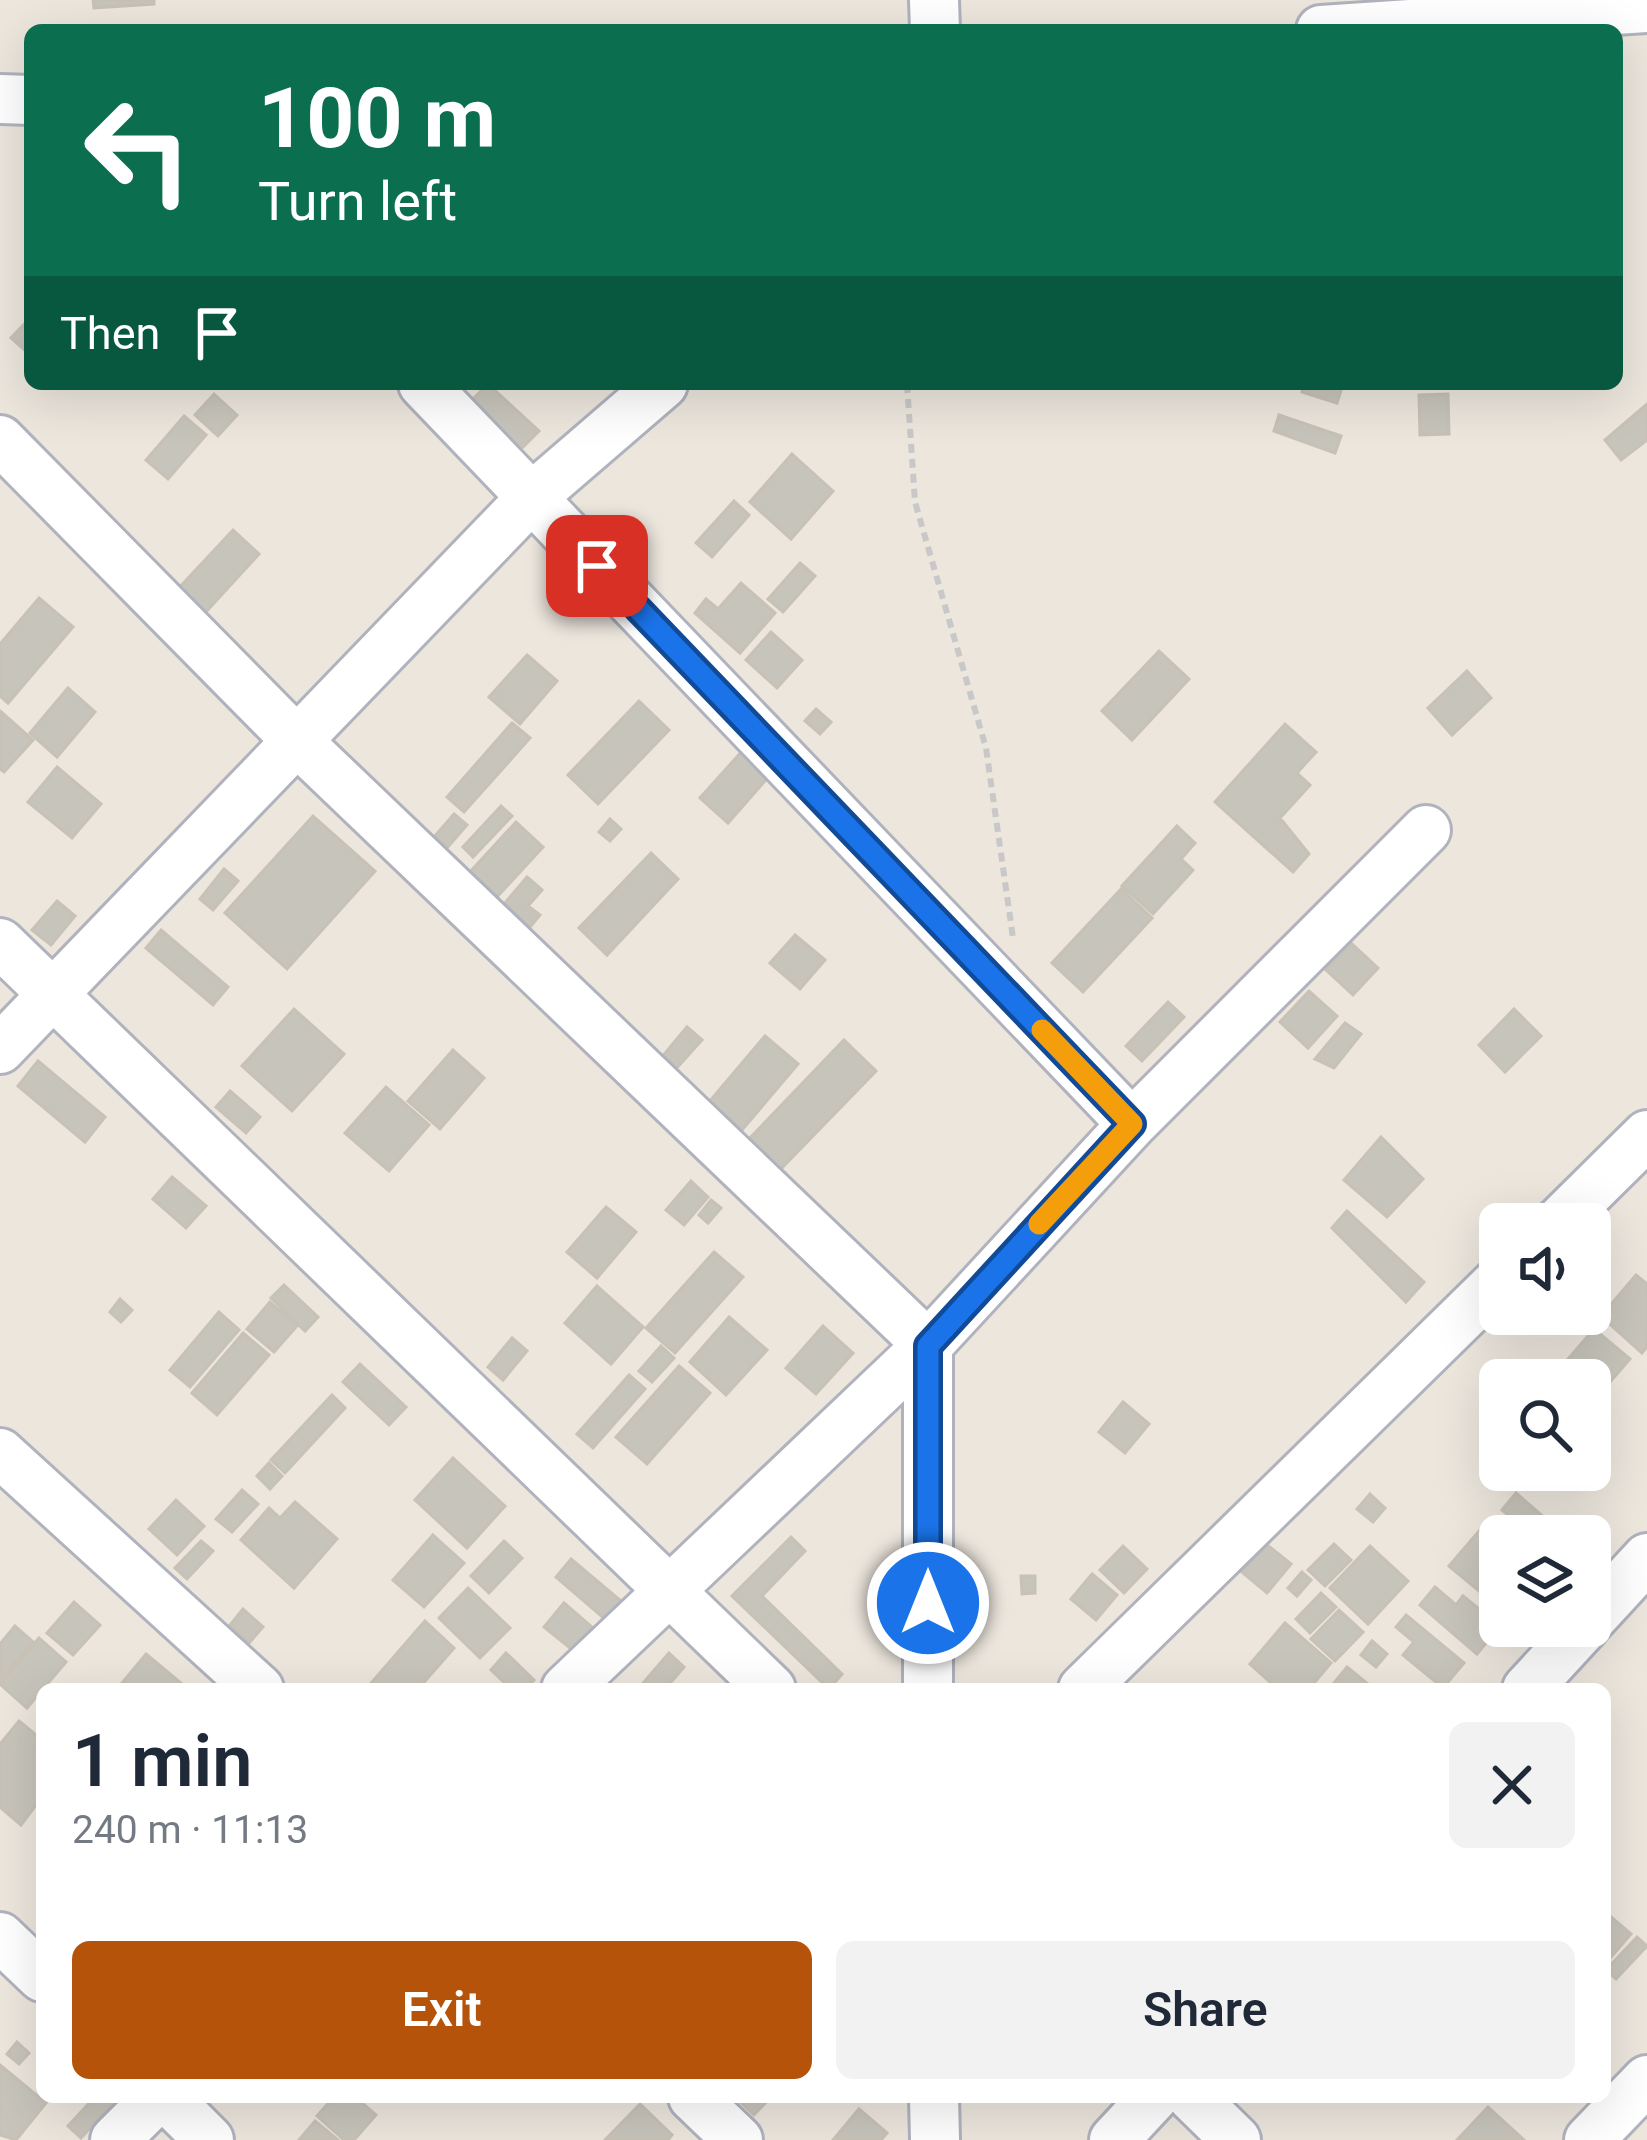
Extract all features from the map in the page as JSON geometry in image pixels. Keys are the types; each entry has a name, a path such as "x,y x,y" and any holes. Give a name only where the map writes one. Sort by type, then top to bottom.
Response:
{"street":[{"path":"1410,24 1647,8"},
{"path":"429,390 1132,1124"},
{"path":"0,1049 532,497 656,390"},
{"path":"0,440 297,741 928,1346 928,1683"},
{"path":"572,1683 928,1346 1132,1124 1426,830"},
{"path":"0,944 765,1683"},
{"path":"1578,1203 1647,1136"},
{"path":"1089,1683 1479,1301"},
{"path":"0,1453 252,1683"},
{"path":"1611,1597 1647,1558"},
{"path":"1532,1683 1565,1647"},
{"path":"0,1937 36,1971"},
{"path":"1589,2140 1647,2080"},
{"path":"115,2140 155,2103"},
{"path":"169,2103 209,2140"},
{"path":"699,2103 738,2140"},
{"path":"934,2103 934,2140"},
{"path":"1114,2140 1148,2103"},
{"path":"1198,2103 1236,2140"}],"path":[{"path":"907,390 915,502 986,748 1015,946"}],"building":[{"path":"93,0 154,0 154,4 94,8"},
{"path":"24,324 24,350 11,338"},
{"path":"482,390 495,390 539,431 519,451 470,402"},
{"path":"1302,390 1341,390 1337,403"},
{"path":"214,394 237,415 218,436 195,415"},
{"path":"1448,394 1449,434 1420,435 1419,395"},
{"path":"1647,404 1647,440 1621,460 1605,440"},
{"path":"1279,415 1341,436 1335,453 1274,431"},
{"path":"184,416 206,435 168,479 146,460"},
{"path":"792,454 833,491 791,539 750,502"},
{"path":"734,501 749,515 712,557 696,543"},
{"path":"233,530 259,554 203,615 177,590"},
{"path":"800,563 815,576 783,612 768,599"},
{"path":"741,583 775,613 740,653 695,613 706,599 718,609"},
{"path":"39,598 73,627 8,703 0,696 0,644"},
{"path":"771,632 802,660 777,688 746,660"},
{"path":"1159,651 1189,679 1132,740 1102,711"},
{"path":"527,655 557,681 520,724 489,697"},
{"path":"1467,671 1491,698 1452,735 1428,708"},
{"path":"68,688 95,712 57,757 30,733"},
{"path":"639,701 669,730 598,804 568,775"},
{"path":"816,709 831,722 820,734 805,721"},
{"path":"0,711 33,740 4,772 0,769"},
{"path":"512,723 530,738 464,812 447,797"},
{"path":"1285,724 1316,752 1297,773 1310,785 1280,818 1309,854 1293,872 1215,802"},
{"path":"744,749 771,774 728,823 700,798"},
{"path":"57,767 101,804 72,838 28,802"},
{"path":"501,806 512,816 473,857 463,847"},
{"path":"454,814 467,825 447,848 434,837"},
{"path":"313,816 375,871 287,969 225,913"},
{"path":"610,819 621,829 610,841 599,832"},
{"path":"516,822 543,847 497,897 470,872"},
{"path":"1177,826 1195,843 1181,859 1193,870 1153,914 1122,886"},
{"path":"651,853 678,879 607,955 579,928"},
{"path":"224,869 238,881 213,910 200,899"},
{"path":"527,877 542,890 528,906 540,915 530,927 504,904"},
{"path":"1121,889 1152,918 1083,992 1052,963"},
{"path":"57,901 75,916 51,945 32,930"},
{"path":"161,930 228,987 213,1005 146,948"},
{"path":"795,935 825,960 800,989 770,963"},
{"path":"1351,943 1378,968 1353,995 1326,970"},
{"path":"1309,991 1337,1016 1308,1048 1280,1022"},
{"path":"1168,1002 1184,1017 1142,1061 1126,1046"},
{"path":"294,1009 344,1054 292,1111 242,1066"},
{"path":"1514,1009 1541,1036 1505,1072 1479,1045"},
{"path":"1345,1023 1361,1034 1334,1068 1315,1059"},
{"path":"687,1027 702,1040 675,1070 661,1058"},
{"path":"765,1036 798,1064 742,1130 709,1102"},
{"path":"844,1040 876,1071 780,1170 748,1140"},
{"path":"453,1050 484,1078 440,1129 408,1101"},
{"path":"38,1061 105,1117 85,1142 18,1086"},
{"path":"386,1087 429,1125 389,1171 345,1133"},
{"path":"230,1091 260,1117 246,1133 216,1107"},
{"path":"1381,1137 1423,1179 1387,1217 1344,1180"},
{"path":"172,1177 206,1206 186,1228 153,1199"},
{"path":"691,1181 708,1197 684,1225 666,1210"},
{"path":"711,1200 721,1208 708,1223 699,1215"},
{"path":"606,1207 636,1232 597,1278 567,1252"},
{"path":"1347,1211 1424,1282 1406,1302 1332,1228"},
{"path":"714,1252 743,1277 675,1353 646,1328"},
{"path":"1636,1275 1647,1284 1647,1347 1642,1353 1611,1325 1611,1304"},
{"path":"284,1285 318,1317 305,1331 271,1298"},
{"path":"597,1286 643,1327 611,1364 565,1323"},
{"path":"120,1299 132,1310 121,1322 110,1312"},
{"path":"270,1302 297,1326 274,1352 247,1329"},
{"path":"219,1312 239,1330 190,1387 170,1370"},
{"path":"729,1317 767,1350 726,1395 690,1362"},
{"path":"823,1326 853,1353 816,1394 786,1368"},
{"path":"243,1333 269,1355 217,1415 192,1393"},
{"path":"1589,1335 1601,1335 1630,1359 1611,1381 1611,1359 1568,1359"},
{"path":"512,1338 527,1351 503,1380 488,1367"},
{"path":"661,1346 674,1358 652,1382 639,1371"},
{"path":"360,1364 406,1407 389,1425 343,1382"},
{"path":"679,1366 710,1393 647,1464 616,1437"},
{"path":"629,1375 645,1389 593,1448 577,1434"},
{"path":"332,1395 345,1408 285,1473 271,1460"},
{"path":"1123,1402 1149,1424 1125,1453 1099,1432"},
{"path":"453,1458 505,1506 467,1548 415,1500"},
{"path":"269,1463 282,1476 270,1489 257,1476"},
{"path":"242,1490 258,1504 232,1532 216,1519"},
{"path":"1516,1493 1541,1515 1508,1515 1502,1510"},
{"path":"1370,1494 1385,1508 1373,1522 1357,1509"},
{"path":"176,1500 204,1526 177,1555 149,1529"},
{"path":"295,1502 337,1539 294,1588 241,1540 269,1508 280,1518"},
{"path":"1479,1531 1479,1591 1449,1566"},
{"path":"433,1535 464,1563 424,1607 393,1580"},
{"path":"791,1537 805,1551 762,1596 842,1674 834,1683 823,1683 732,1596"},
{"path":"201,1541 213,1551 187,1579 175,1568"},
{"path":"504,1541 522,1558 489,1593 471,1576"},
{"path":"1266,1544 1291,1564 1267,1593 1242,1572"},
{"path":"1334,1544 1351,1560 1325,1586 1308,1570"},
{"path":"1123,1546 1147,1569 1124,1593 1100,1570"},
{"path":"1370,1546 1408,1581 1368,1624 1330,1588"},
{"path":"571,1559 622,1602 606,1620 556,1577"},
{"path":"1302,1572 1311,1580 1297,1596 1288,1588"},
{"path":"1092,1574 1117,1595 1096,1620 1071,1599"},
{"path":"1021,1576 1035,1576 1035,1593 1022,1594"},
{"path":"1435,1587 1456,1605 1463,1596 1479,1609 1479,1647 1483,1647 1477,1654 1420,1605"},
{"path":"468,1588 510,1628 480,1658 439,1618"},
{"path":"1321,1593 1336,1607 1310,1633 1296,1619"},
{"path":"74,1602 100,1625 73,1655 47,1633"},
{"path":"564,1603 594,1629 575,1652 544,1627"},
{"path":"243,1609 263,1627 249,1643 230,1625"},
{"path":"1339,1610 1363,1632 1335,1661 1311,1639"},
{"path":"1406,1615 1464,1663 1447,1683 1437,1683 1403,1655 1414,1642 1396,1627"},
{"path":"425,1621 454,1648 423,1683 371,1683"},
{"path":"1285,1623 1331,1663 1314,1683 1271,1683 1250,1664"},
{"path":"15,1626 33,1642 1,1679 0,1644"},
{"path":"39,1638 66,1662 48,1683 36,1683 36,1697 27,1708 0,1684"},
{"path":"1372,1641 1387,1654 1376,1667 1361,1655"},
{"path":"506,1653 534,1680 505,1683 491,1670"},
{"path":"669,1653 684,1667 670,1683 643,1683"},
{"path":"146,1654 181,1683 122,1683"},
{"path":"1347,1667 1367,1683 1334,1683"},
{"path":"19,1721 36,1735 36,1805 21,1825 0,1807 0,1744"},
{"path":"1611,1917 1631,1934 1611,1957"},
{"path":"1637,1937 1647,1946 1616,1979 1611,1965"},
{"path":"17,2042 29,2053 19,2064 7,2054"},
{"path":"0,2065 36,2095 36,2103 46,2103 16,2140 0,2135"},
{"path":"89,2103 113,2103 81,2138 68,2126"},
{"path":"329,2103 362,2103 376,2115 354,2140 344,2140 317,2116"},
{"path":"741,2103 765,2103 754,2115"},
{"path":"640,2104 672,2135 668,2140 605,2140"},
{"path":"1488,2107 1524,2140 1457,2140"},
{"path":"859,2109 887,2133 881,2140 833,2140"},
{"path":"315,2121 338,2140 299,2140"}],"slow traffic":[{"path":"1039,1224 1132,1124 1042,1030"}],"route":[{"path":"597,566 1132,1124 928,1346 928,1603"}]}
